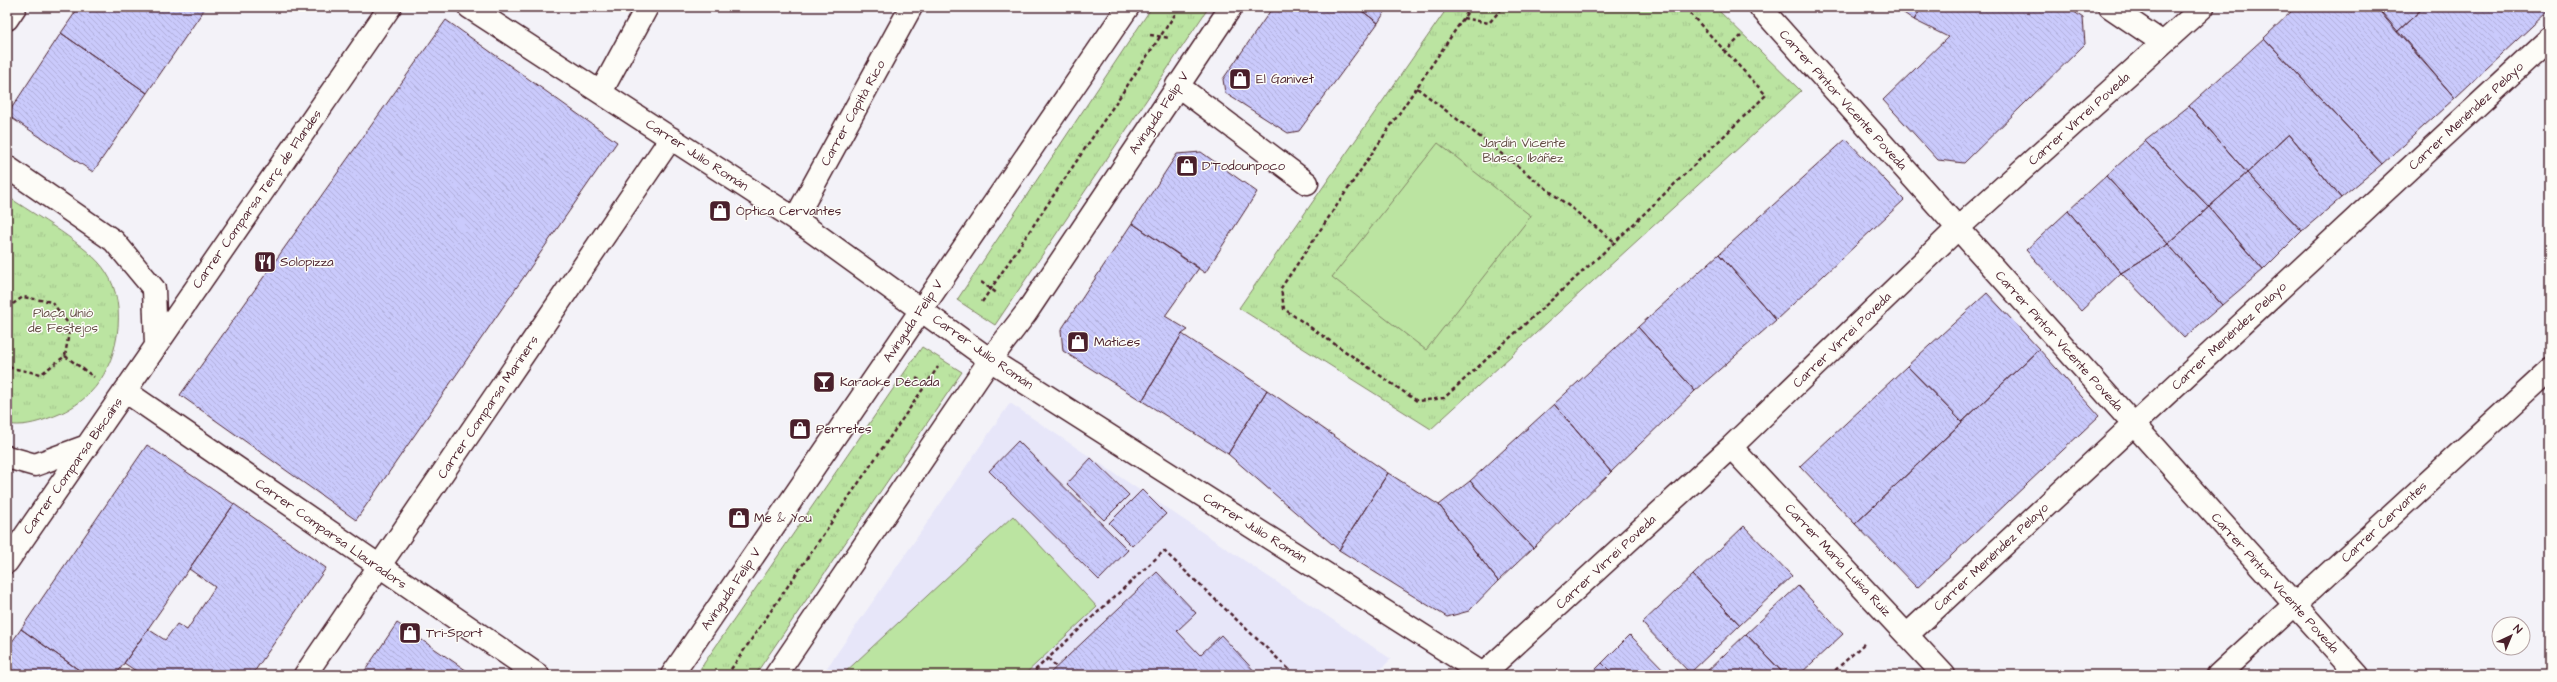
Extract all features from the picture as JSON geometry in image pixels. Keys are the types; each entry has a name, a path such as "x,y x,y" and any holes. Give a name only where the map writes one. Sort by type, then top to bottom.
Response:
{"street":[{"path":"7,19 15,7"},
{"name":"Carrer Comparsa Terç de Flandes","path":"125,391 390,7"},
{"name":"Carrer Julio Román","path":"469,7 795,219 922,309 990,360 1483,674"},
{"path":"601,92 647,7"},
{"name":"Carrer Capità Rico","path":"795,219 911,7"},
{"name":"Avinguda Felip V","path":"672,675 1128,7"},
{"name":"Avinguda Felip V","path":"776,675 990,360 1026,313 1177,85 1231,7"},
{"name":"Carrer Pintor Vicente Poveda","path":"1760,7 2358,675"},
{"path":"2110,7 2163,43"},
{"name":"Carrer Virrei Poveda","path":"1483,674 1731,447 1958,228 2203,7"},
{"name":"Carrer Menéndez Pelayo","path":"1908,634 2550,38"},
{"path":"1177,85 1307,183"},
{"name":"Carrer Comparsa Mariners","path":"305,675 671,138"},
{"path":"7,167 114,241 154,289 156,345"},
{"name":"Carrer Cervantes","path":"2218,675 2550,370"},
{"name":"Carrer Comparsa Llauradors","path":"125,391 378,567 538,675"},
{"name":"Carrer Comparsa Biscaïns","path":"7,562 125,391"},
{"path":"7,457 35,465 87,446"},
{"name":"Carrer María Luisa Ruiz","path":"1731,447 1908,634 1944,675"}],"path":[{"path":"982,302 1180,7"},
{"path":"1470,7 1417,88 1281,288 1284,310 1417,401 1444,398 1615,242 1766,95 1684,7"},
{"path":"1463,18 1489,23 1503,7"},
{"path":"1145,34 1175,38"},
{"path":"1417,88 1615,242"},
{"path":"979,280 1002,296"},
{"path":"7,308 23,297 52,302 70,326 65,356 41,374 11,368 7,363"},
{"path":"727,675 938,367"},
{"path":"910,374 933,389"},
{"path":"1030,675 1164,551 1295,675"},
{"path":"1830,675 1866,642"},
{"path":"1048,658 1056,667"}],"shaded area":[{"path":"1010,403 1391,659 1375,675 822,675"}],"green space":[{"path":"1152,7 1209,7 995,325 957,300"},
{"name":"Jardín Vicente Blasco Ibáñez","path":"1448,7 1715,7 1801,91 1431,429 1239,308"},
{"path":"1438,143 1531,216 1426,350 1332,277"},
{"name":"Plaça Unió de Festejos","path":"7,196 74,241 98,262 106,272 113,286 117,301 117,335 108,367 100,381 90,393 71,408 60,414 23,425 7,424"},
{"path":"922,347 962,372 755,675 696,675"},
{"path":"1013,516 1097,607 1024,675 842,675"}],"building":[{"path":"79,7 206,7 147,93 61,33"},
{"path":"1273,7 1357,7 1378,23 1299,131 1288,133 1225,93 1223,79"},
{"path":"1357,7 1388,7 1378,23"},
{"path":"1895,7 1922,7 1914,20"},
{"path":"1922,7 2067,7 2083,18 2085,44 1964,163 1938,160 1883,100 1948,37 1914,20"},
{"path":"2296,7 2377,7 2455,98 2382,164 2264,38"},
{"path":"2376,7 2424,7 2397,32"},
{"path":"2424,7 2542,7 2547,12 2455,98 2397,32"},
{"path":"446,20 617,142 356,520 180,395"},
{"path":"61,33 147,93 93,172 7,115"},
{"path":"2264,38 2382,164 2341,198 2289,134 2247,173 2189,106"},
{"path":"2189,106 2247,173 2209,207 2145,141"},
{"path":"2289,134 2341,198 2302,231 2247,173"},
{"path":"1846,139 1904,200 1776,320 1719,254"},
{"path":"2145,141 2209,207 2168,244 2106,176"},
{"path":"1201,152 1257,192 1205,273 1132,223 1177,154"},
{"path":"2247,173 2302,231 2263,270 2209,207"},
{"path":"2106,176 2168,244 2121,273 2068,211"},
{"path":"2209,207 2263,270 2222,305 2168,244"},
{"path":"2068,211 2121,273 2081,311 2026,250"},
{"path":"1132,223 1199,268 1165,316 1188,330 1182,334 1142,401 1063,351 1061,330"},
{"path":"2168,244 2222,305 2184,338 2121,273"},
{"path":"1719,254 1776,320 1695,391 1638,327"},
{"path":"1987,293 2039,349 1962,422 1907,366"},
{"path":"1638,327 1695,391 1611,472 1554,404"},
{"path":"1182,334 1267,390 1228,454 1142,401"},
{"path":"2039,349 2099,416 1917,588 1855,524"},
{"path":"1907,366 1962,422 1855,524 1800,466"},
{"path":"1267,390 1388,473 1339,550 1228,454"},
{"path":"1554,404 1611,472 1533,548 1470,481"},
{"path":"1018,441 1128,550 1099,580 989,471"},
{"path":"147,445 234,504 116,675 86,675 21,629"},
{"path":"1091,458 1129,495 1104,520 1067,484"},
{"path":"1388,473 1439,505 1498,581 1469,611 1447,617 1339,550"},
{"path":"1470,481 1533,548 1498,581 1439,505"},
{"path":"1142,490 1166,514 1132,546 1109,523"},
{"path":"234,504 326,568 252,675 142,675 124,663 148,629 165,640 177,624 187,630 215,587 189,569"},
{"path":"1744,526 1792,576 1740,625 1693,575"},
{"path":"1157,572 1196,613 1177,631 1200,655 1221,635 1258,675 1048,675"},
{"path":"1693,575 1740,625 1690,673 1642,623"},
{"path":"1798,586 1843,634 1799,675 1785,675 1746,634"},
{"path":"397,623 473,675 362,675"},
{"path":"21,629 86,675 7,675 7,649"},
{"path":"1746,634 1785,675 1703,675"},
{"path":"1630,635 1669,675 1614,675 1602,663"},
{"path":"1602,663 1614,675 1590,675"}],"place":[{"name":"El Ganivet","path":"1240,79"},
{"name":"D'Todounpoco","path":"1187,166"},
{"name":"Óptica Cervantes","path":"720,211"},
{"name":"Solopizza","path":"265,262"},
{"name":"Matíces","path":"1078,342"},
{"name":"Karaoke Década","path":"824,382"},
{"name":"Perretes","path":"800,429"},
{"name":"Me & You","path":"739,518"},
{"name":"Tri-Sport","path":"410,633"}]}
